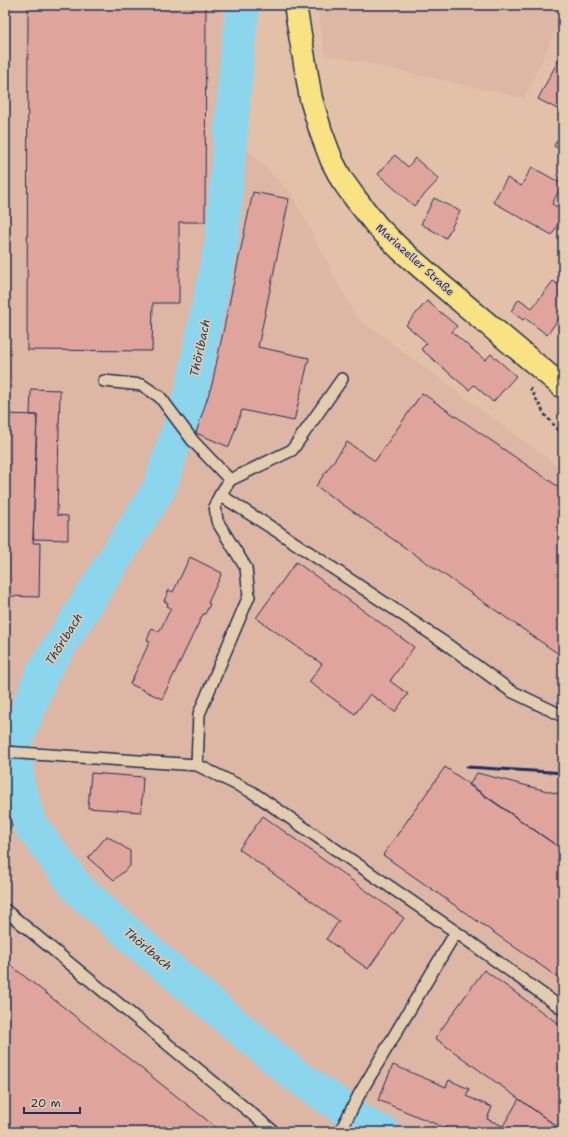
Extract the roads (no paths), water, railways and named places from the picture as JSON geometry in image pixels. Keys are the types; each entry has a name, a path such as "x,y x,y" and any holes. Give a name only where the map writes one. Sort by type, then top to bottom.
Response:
{"main road":[{"name":"Mariazeller Straße","path":"295,5 311,99 332,161 342,180 377,226 400,249 563,387"}],"lane":[{"path":"197,765 199,714 249,596 246,568 217,521 215,505 230,480 292,450 342,379"},
{"path":"104,381 142,385 160,397 193,441 230,480"},
{"path":"220,495 280,533 445,643 511,691 563,716"},
{"path":"5,752 197,765 252,792 456,932 563,1009"},
{"path":"5,910 274,1132"},
{"path":"340,1132 360,1093 456,932"}],"waterway":[{"name":"Thörlbach","path":"243,5 238,47 222,240 192,389 159,489 43,672 16,740 17,781 29,823 79,890 148,951 295,1075 372,1128 383,1132"}],"railway":[{"path":"467,767 563,773"}]}
